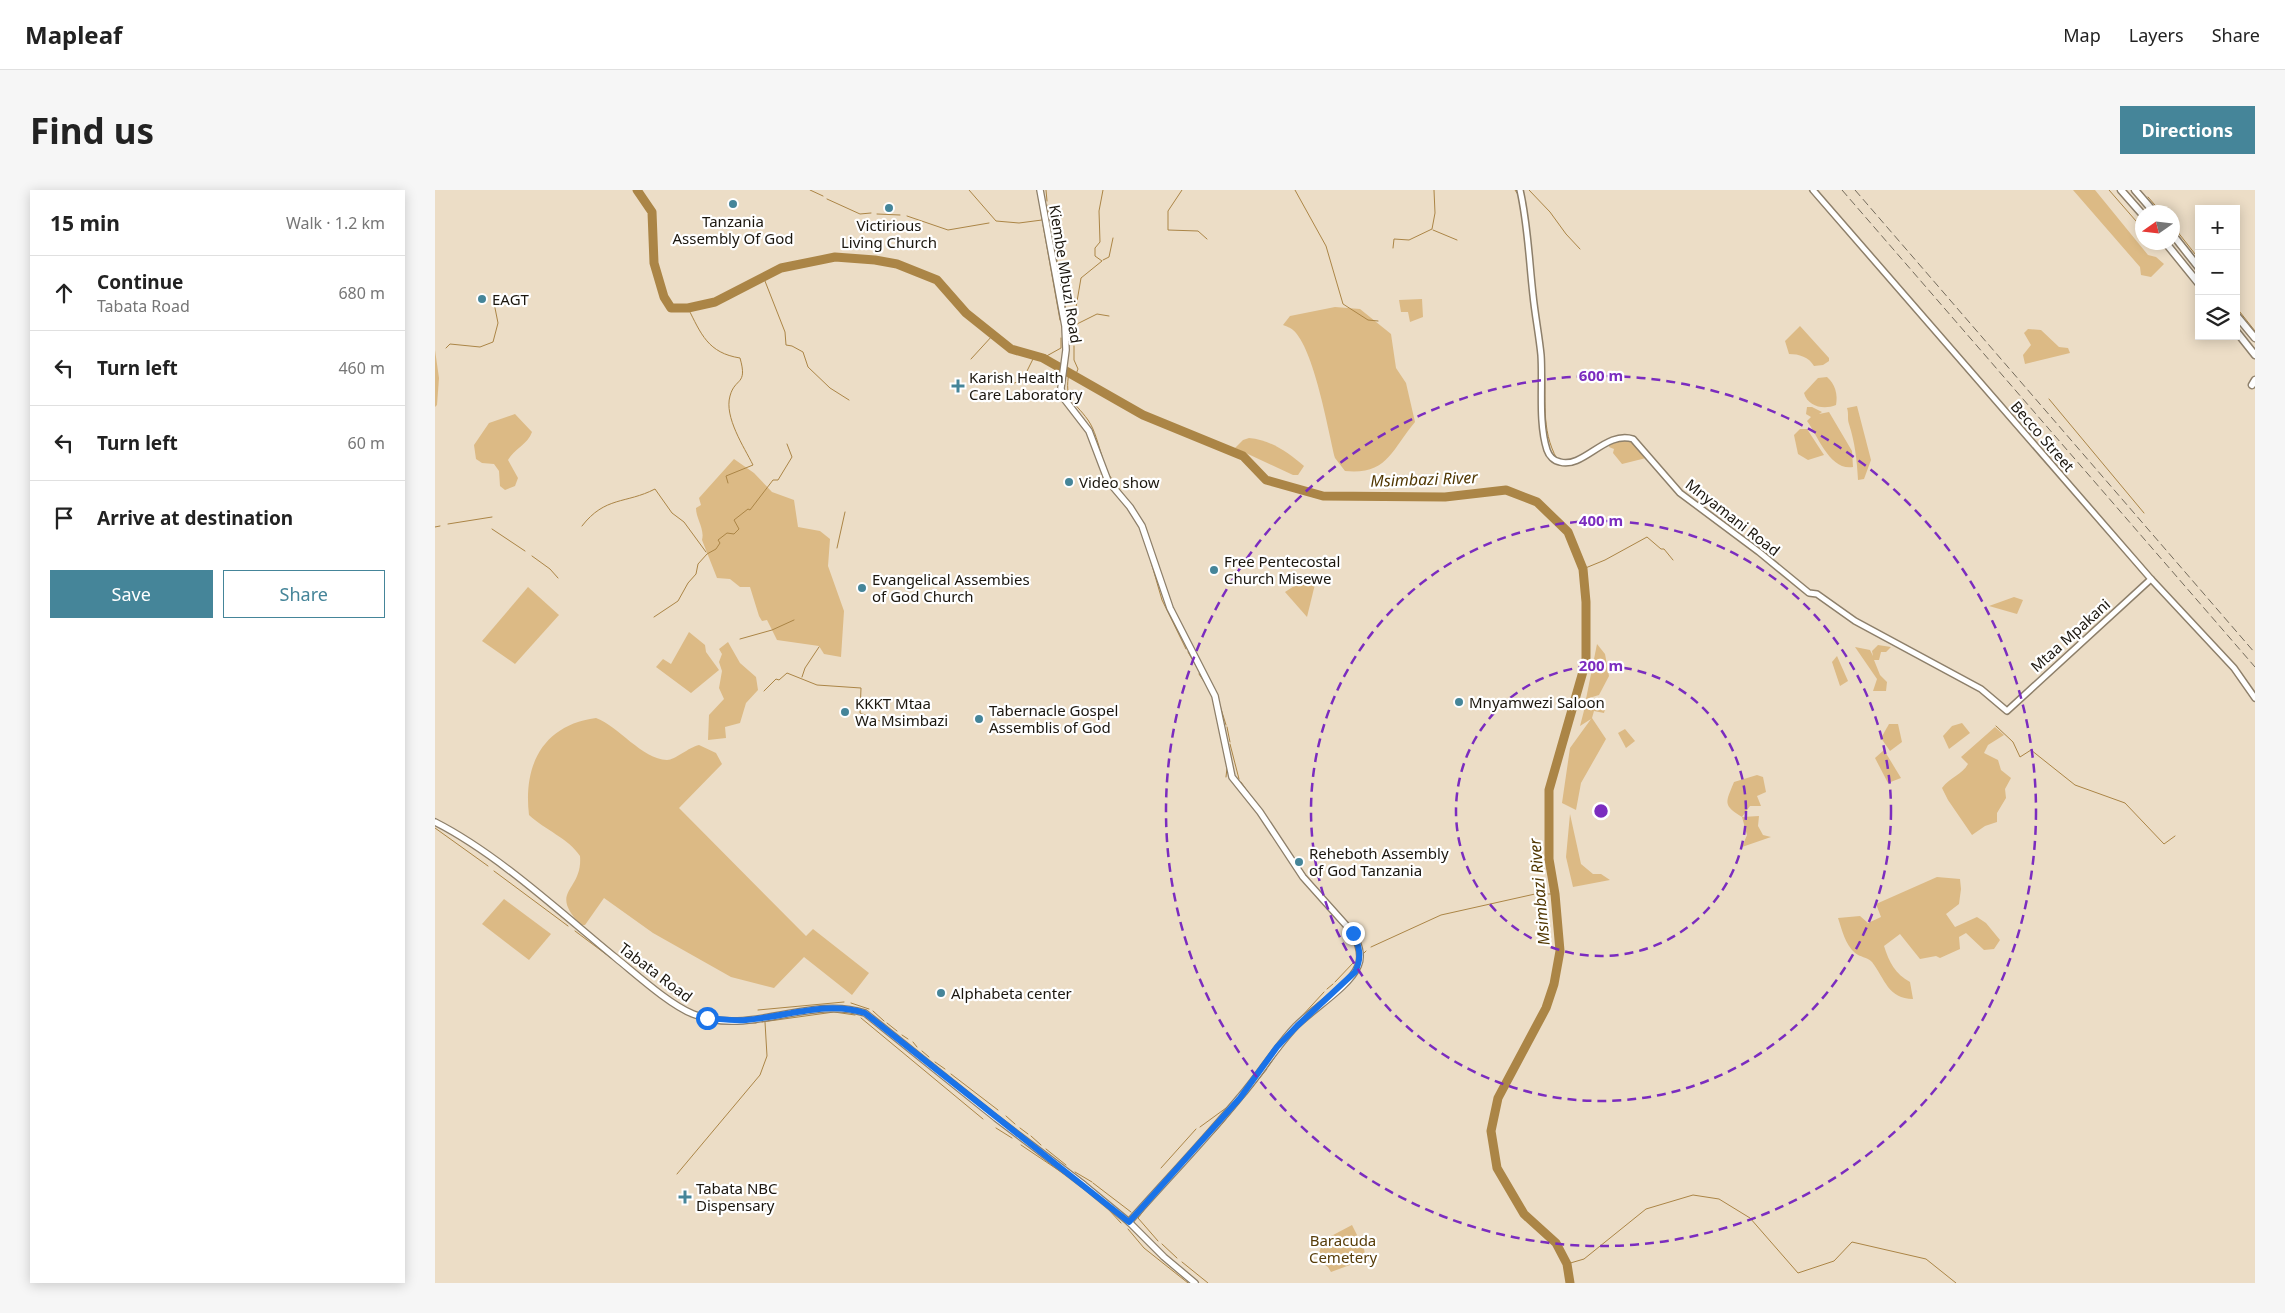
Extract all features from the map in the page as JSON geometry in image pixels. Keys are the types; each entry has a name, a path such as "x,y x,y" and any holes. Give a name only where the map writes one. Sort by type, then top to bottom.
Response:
{"highway":[{"path":"2121,190 2135,206"},
{"path":"2135,190 2148,205"},
{"path":"2180,244 2195,263"},
{"path":"2171,250 2195,279"},
{"path":"2240,320 2255,338"},
{"path":"2240,336 2255,355"}],"main road":[{"name":"Kiembe Mbuzi Road","path":"1040,190 1065,326 1065,363 1061,388 1062,396 1089,431 1108,481 1130,507 1142,526 1170,608 1215,696 1232,777 1260,812 1303,877 1353,933 1360,955 1359,964 1349,979 1290,1033 1240,1098 1129,1222"},
{"name":"Tabata Road","path":"435,822 456,833 497,862 626,966 693,1015 723,1020 744,1020 834,1007 865,1013 1129,1222 1164,1257 1195,1283"}],"street":[{"name":"Mnyamani Road","path":"1520,190 1525,216 1541,355 1544,428 1549,455 1559,462 1572,462 1616,439 1627,437 1633,439 1680,493 1759,552 1809,593 1817,594 1855,621 1981,689 2007,711"},
{"name":"Becco Street","path":"1813,190 2151,579 2234,668 2255,698"},
{"name":"Mtaa Mpakani","path":"2007,711 2151,579"}],"green space":[{"path":"2073,190 2095,190 2135,239 2135,250 2144,250 2148,255 2156,257 2164,264 2151,277 2141,275 2140,267"},
{"path":"1422,299 1423,317 1410,322 1408,312 1401,312 1399,300"},
{"path":"1335,307 1360,309 1391,334 1396,368 1406,383 1415,422 1387,459 1370,469 1359,471 1345,471 1335,458 1314,371 1301,340 1293,330 1283,325 1290,316"},
{"path":"1800,326 1829,358 1829,361 1823,365 1814,366 1803,357 1789,354 1785,341"},
{"path":"2028,329 2041,330 2059,347 2068,348 2070,353 2025,364 2023,355 2031,345 2024,333"},
{"path":"435,350 439,378 437,405 435,407"},
{"path":"1827,377 1835,390 1837,397 1836,405 1827,407 1817,406 1806,398 1804,393 1818,378"},
{"path":"1857,406 1871,460 1864,479 1858,480 1847,408"},
{"path":"1807,407 1812,407 1822,412 1819,414 1829,412 1852,451 1853,467 1845,467 1838,464 1825,451 1807,421 1811,417 1806,414"},
{"path":"515,414 532,432 508,460 518,478 515,486 505,490 500,486 499,471 494,464 482,463 476,459 474,445 489,423"},
{"path":"1800,429 1807,429 1824,455 1808,460 1798,454 1794,435"},
{"path":"1249,438 1264,441 1278,447 1304,466 1298,475 1293,475 1235,448 1243,440"},
{"path":"1625,439 1631,442 1646,458 1622,464 1613,453 1614,449 1609,447 1610,443"},
{"path":"734,459 754,473 772,492 794,500 798,527 820,531 830,539 828,566 844,611 841,657 824,654 819,646 777,640 767,620 762,621 759,616 750,587 740,587 730,579 717,578 702,540 703,536 696,508 701,505 699,498"},
{"path":"1311,575 1316,580 1307,617 1285,592"},
{"path":"528,587 559,615 515,664 482,641"},
{"path":"2014,597 2023,600 2017,614 1989,606"},
{"path":"689,632 705,645 706,652 719,670 691,693 656,667 663,659 671,664"},
{"path":"728,642 740,663 756,677 758,690 746,703 740,723 725,727 726,738 708,740 709,715 724,699 719,688 722,671 719,662 722,654 719,649"},
{"path":"1597,644 1605,654 1609,676 1599,695 1586,699"},
{"path":"1878,645 1891,647 1886,652 1881,652 1879,660 1874,660 1880,675 1887,682 1886,691 1873,691 1877,679 1855,647 1870,650 1873,656 1872,651"},
{"path":"1837,656 1848,681 1840,686 1832,662"},
{"path":"1601,700 1599,707 1605,709 1604,713 1594,711 1592,718 1606,739 1581,783 1576,810 1562,803 1570,748 1591,719 1580,726 1586,703"},
{"path":"596,718 648,754 658,758 667,760 699,745 716,753 722,764 679,808 806,936 813,929 869,973 852,995 804,957 774,988 731,977 653,933 604,898 585,925 581,925 567,905 569,891 580,868 580,856 563,839 529,815 529,780 540,750 550,739 562,729 578,722"},
{"path":"1962,723 1970,733 1949,749 1943,736 1952,726"},
{"path":"1889,724 1898,724 1902,742 1890,751 1881,738"},
{"path":"1995,727 2004,735 1988,745 1984,753 1998,760 2001,770 2011,778 2005,789 2006,798 1997,813 1997,822 1985,826 1972,835 1942,788 1963,771 1968,764 1961,757"},
{"path":"1625,729 1635,741 1626,748 1618,733"},
{"path":"1884,750 1901,778 1888,783 1875,758"},
{"path":"1757,775 1763,777 1766,792 1757,796 1761,806 1750,806 1742,817 1731,809 1727,802 1734,782"},
{"path":"1570,814 1581,864 1593,874 1601,874 1610,880 1573,887 1566,857"},
{"path":"1759,816 1758,826 1763,835 1771,837 1742,847 1747,835 1742,817"},
{"path":"1937,877 1960,879 1959,904 1946,914 1955,927 1977,917 1986,923 2000,940 1994,949 1984,950 1966,933 1959,937 1960,949 1940,958 1936,956 1920,959 1900,934 1884,946 1893,967 1910,982 1913,999 1898,996 1888,987 1872,962 1852,949 1844,937 1838,918 1860,916 1868,923 1881,917 1876,904"},
{"path":"504,899 551,934 529,960 482,924"},
{"name":"Baracuda Cemetery","path":"1352,1225 1364,1249 1366,1259 1331,1272 1320,1261 1318,1256 1322,1244 1318,1243"}],"waterway":[{"name":"Msimbazi River","path":"637,190 652,212 654,263 664,297 671,308 688,308 715,302 781,268 835,257 875,260 897,264 937,280 966,313 1011,349 1043,358 1143,415 1243,456 1266,480 1323,496 1445,497 1506,490 1537,502 1568,532 1583,569 1586,602 1586,661 1549,790 1549,859 1555,894 1560,951 1554,984 1546,1008 1498,1098 1491,1131 1497,1168 1524,1214 1556,1243 1567,1264 1570,1283"},
{"path":"810,190 823,196"},
{"path":"969,190 996,221 1019,223 1042,220 1038,193"},
{"path":"1046,190 1047,201"},
{"path":"1075,334 1074,319 1081,278 1102,261 1095,256 1095,248 1100,242 1099,211 1103,190"},
{"path":"1182,190 1168,211 1168,230 1198,231 1207,239"},
{"path":"1295,190 1326,246 1343,304 1368,320 1378,321"},
{"path":"1393,248 1394,239 1409,240 1432,229 1435,213 1434,190"},
{"path":"1515,190 1519,196"},
{"path":"1529,190 1550,212 1580,249"},
{"path":"2109,190 2135,220"},
{"path":"2148,197 2155,205"},
{"path":"827,199 860,214 871,213"},
{"path":"1520,202 1522,213"},
{"path":"1047,205 1069,327 1073,334"},
{"path":"877,214 900,215"},
{"path":"907,216 948,230 989,223"},
{"path":"1043,225 1060,320"},
{"path":"1433,230 1457,240"},
{"path":"2180,235 2195,254"},
{"path":"1103,260 1109,257 1113,238"},
{"path":"763,276 785,332 786,345 803,352 808,367 830,388 849,400"},
{"path":"1530,286 1533,315"},
{"path":"446,348 450,344 480,347 493,342 498,323 494,303"},
{"path":"688,308 702,334 713,347 720,352 740,358 743,373 730,396 730,413 736,432 753,465 726,476 728,483"},
{"path":"2240,312 2255,331"},
{"path":"1075,325 1097,314 1109,316"},
{"path":"971,359 993,335"},
{"path":"1043,358 1061,348 1061,338"},
{"path":"1072,373 1076,374 1078,369 1074,360 1074,346"},
{"path":"1014,383 1022,381 1034,357"},
{"path":"1544,365 1546,425 1557,459"},
{"path":"1069,372 1069,395 1090,424 1102,456"},
{"path":"2049,399 2144,513"},
{"path":"1061,400 1064,403"},
{"path":"654,617 678,601 688,583 696,574 698,564 707,554 716,549 720,543 718,540 727,533 734,534 739,529 734,520 748,509 750,510 773,480 778,480 792,457 787,444"},
{"path":"1107,472 1122,493"},
{"path":"582,526 591,516 608,505 655,489 672,513 684,522 706,552"},
{"path":"1134,508 1146,528 1155,557"},
{"path":"837,548 845,512"},
{"path":"448,524 492,517"},
{"path":"1717,524 1728,532"},
{"path":"435,527 440,526"},
{"path":"492,529 525,551"},
{"path":"1583,569 1605,560 1647,537 1661,549 1664,549 1673,560"},
{"path":"532,556 550,569 558,578"},
{"path":"1151,562 1162,600 1186,649"},
{"path":"740,639 772,630 794,620"},
{"path":"802,677 805,668 819,647"},
{"path":"1188,652 1199,671"},
{"path":"764,691 776,679 779,680 787,673 817,685 861,688 860,713 880,721 892,723"},
{"path":"1199,674 1205,683"},
{"path":"1218,699 1226,725"},
{"path":"1996,726 2013,742 2020,757 2031,750 2075,785 2125,803 2164,844 2175,836"},
{"path":"1227,727 1230,742"},
{"path":"1230,744 1239,779"},
{"path":"1226,777 1227,768"},
{"path":"1241,782 1248,792"},
{"path":"435,828 488,866"},
{"path":"1297,863 1308,878"},
{"path":"494,871 568,926"},
{"path":"1371,947 1441,915 1535,894 1555,894"},
{"path":"575,931 623,967"},
{"path":"1363,954 1366,951"},
{"path":"1335,982 1354,962"},
{"path":"1327,989 1333,984"},
{"path":"1289,1030 1324,992"},
{"path":"758,1010 844,1002"},
{"path":"851,1003 869,1009"},
{"path":"873,1011 884,1021"},
{"path":"762,1022 834,1012 855,1015"},
{"path":"693,1017 708,1021"},
{"path":"861,1018 983,1119"},
{"path":"677,1174 760,1075 767,1056 765,1022"},
{"path":"720,1023 728,1023"},
{"path":"740,1023 756,1023"},
{"path":"887,1023 897,1031"},
{"path":"902,1035 908,1039"},
{"path":"913,1042 917,1047"},
{"path":"1268,1067 1283,1045"},
{"path":"922,1051 929,1057"},
{"path":"935,1062 945,1069"},
{"path":"1241,1101 1267,1069"},
{"path":"951,1074 998,1110"},
{"path":"1200,1127 1226,1108 1239,1094"},
{"path":"1222,1124 1240,1102"},
{"path":"1006,1116 1015,1124"},
{"path":"1214,1133 1221,1125"},
{"path":"996,1128 1012,1138"},
{"path":"1020,1128 1028,1134"},
{"path":"1161,1168 1196,1129"},
{"path":"1201,1146 1213,1134"},
{"path":"1031,1136 1041,1145"},
{"path":"1021,1145 1073,1180"},
{"path":"1046,1149 1066,1165"},
{"path":"1075,1172 1092,1182"},
{"path":"1093,1183 1131,1212"},
{"path":"1567,1264 1584,1259 1646,1209 1693,1195 1719,1199 1750,1218 1798,1273 1834,1261 1852,1242 1926,1259 1956,1283"},
{"path":"1147,1206 1138,1218 1158,1241"},
{"path":"1109,1210 1121,1223"},
{"path":"1128,1229 1144,1248 1188,1283"},
{"path":"1162,1244 1177,1258"},
{"path":"1182,1262 1208,1283"}],"railway":[{"path":"1842,190 2255,667"},
{"path":"1855,190 2255,653"}],"place":[{"name":"Tanzania Assembly Of God","path":"733,204"},
{"name":"Victirious Living Church","path":"889,208"},
{"name":"EAGT","path":"482,299"},
{"name":"Karish Health Care Laboratory","path":"958,386"},
{"name":"Video show","path":"1069,482"},
{"name":"Free Pentecostal Church Misewe","path":"1214,570"},
{"name":"Evangelical Assembies of God Church","path":"862,588"},
{"name":"Mnyamwezi Saloon","path":"1459,702"},
{"name":"KKKT Mtaa Wa Msimbazi","path":"845,712"},
{"name":"Tabernacle Gospel Assemblis of God","path":"979,719"},
{"name":"Reheboth Assembly of God Tanzania","path":"1299,862"},
{"name":"Alphabeta center","path":"941,993"},
{"name":"Tabata NBC Dispensary","path":"685,1197"}],"route":[{"path":"707,1018 744,1020 834,1007 865,1013 953,1085 1084,1185 1129,1222 1240,1098 1267,1064 1277,1047 1312,1011 1355,972 1359,964 1360,955 1353,933"}]}
